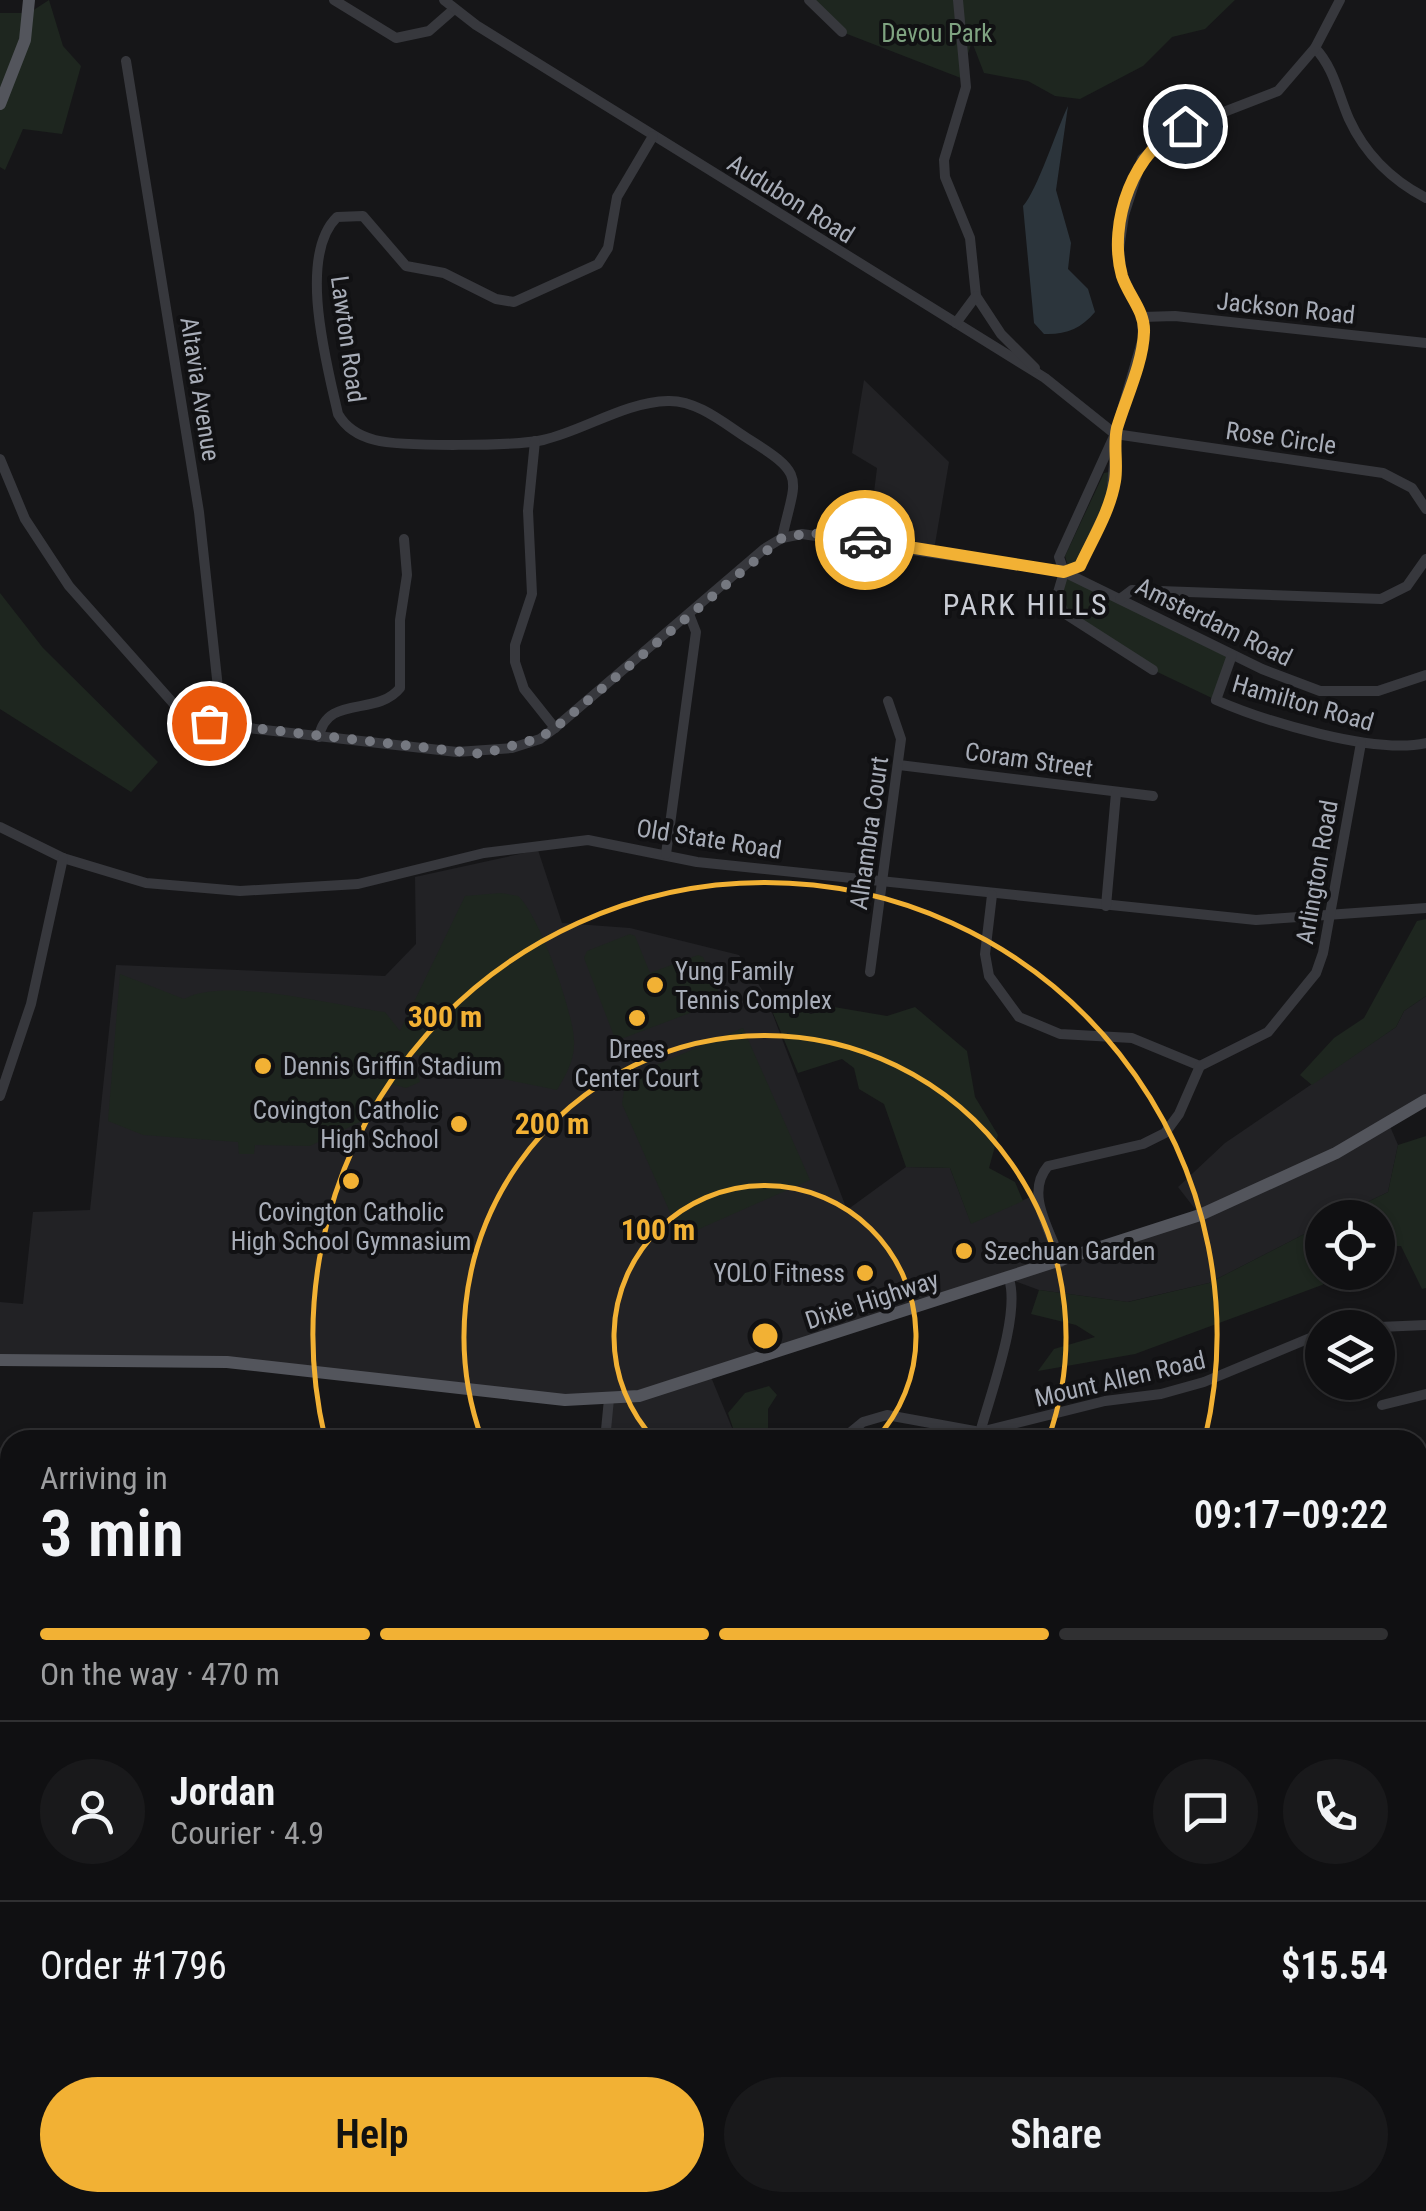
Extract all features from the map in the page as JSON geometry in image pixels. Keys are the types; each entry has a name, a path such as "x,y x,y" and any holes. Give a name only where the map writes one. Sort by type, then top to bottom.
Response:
{"main road":[{"path":"0,104 25,40 29,0"},
{"name":"Dixie Highway","path":"0,1360 228,1362 565,1400 609,1400 678,1386 1061,1262 1245,1197 1336,1153 1426,1100"}],"street":[{"path":"334,0 396,38 429,31 453,10"},
{"name":"Audubon Road","path":"444,0 453,10 1045,378 1116,434"},
{"path":"810,0 842,32"},
{"path":"958,0 966,80 958,122 944,160 952,201 972,248 976,296 1001,334 1045,378"},
{"path":"1153,670 1064,613 1057,596 1064,572 1059,557 1116,434 1143,338 1142,317 1122,275 1119,241 1145,154 1172,132 1272,95 1315,48 1340,0"},
{"path":"1315,48 1328,62 1360,140 1390,175 1426,198"},
{"name":"Altavia Avenue","path":"126,60 199,512 222,725"},
{"name":"Lawton Road","path":"654,136 617,197 608,248 598,264 514,302 496,300 444,272 406,266 363,216 337,217 326,230 318,256 316,284 337,408 348,428 382,442 535,440 643,406 667,401 690,404 780,459 794,473 796,492 782,538"},
{"path":"956,323 976,296"},
{"name":"Jackson Road","path":"1142,317 1175,316 1426,343"},
{"path":"1064,572 1080,566 1111,499 1116,434"},
{"name":"Rose Circle","path":"1116,434 1382,473 1412,488 1426,509"},
{"path":"535,440 528,511 533,582 514,662 524,689 555,728"},
{"path":"0,460 26,518 69,586 172,703 194,718 222,725 482,754 540,738 555,728 782,538"},
{"name":"Amsterdam Road","path":"782,538 810,533 1064,572 1232,655 1293,682 1333,693 1378,691 1426,676"},
{"path":"319,737 321,724 330,714 383,703 400,688 400,620 407,575 404,539"},
{"path":"1120,600 1132,590 1381,599 1408,586 1426,559"},
{"path":"666,854 696,632 689,614"},
{"name":"Hamilton Road","path":"1232,655 1216,700 1361,743 1398,748 1426,744"},
{"name":"Alhambra Court","path":"870,972 901,739 888,701"},
{"name":"Arlington Road","path":"1200,1066 1268,1032 1320,964 1361,743"},
{"name":"Coram Street","path":"899,765 1153,796"},
{"path":"1106,906 1116,793"},
{"name":"Old State Road","path":"0,827 63,858 146,883 240,891 370,882 484,854 551,842 602,840 697,862 1256,920 1327,918 1426,908"},
{"path":"0,1096 31,1004 63,858"},
{"path":"992,894 985,954 989,976 1019,1017 1060,1034 1132,1038 1200,1066 1179,1114 1158,1139 1054,1163 1038,1178 1037,1194 1061,1262"},
{"path":"981,1430 1010,1314 1009,1279"},
{"path":"1395,1326 1426,1325"},
{"name":"Mount Allen Road","path":"1004,1430 1204,1382 1305,1340"},
{"path":"1382,1404 1426,1394"},
{"path":"605,1430 609,1400"},
{"path":"853,1430 863,1422 887,1415 953,1430"}],"shaded area":[{"path":"1068,106 1056,190 1071,243 1068,269 1088,289 1095,312 1072,330 1044,334 1034,323 1023,206"},
{"path":"864,380 949,462 934,550 868,541 877,468 852,453"},
{"name":"Covington Catholic High School","path":"538,850 562,923 630,928 739,955 765,994 847,1210 906,1167 950,1168 971,1223 1037,1194 1062,1262 1199,1214 1178,1187 1225,1143 1396,1027 1404,1011 1426,996 1426,1100 1389,1124 1398,1145 1388,1192 1372,1200 1305,1200 1305,1234 1209,1283 1127,1302 1039,1290 1009,1279 711,1377 733,1430 606,1430 609,1400 303,1368 0,1360 0,1302 23,1304 33,1212 90,1210 116,965 385,976 416,944 415,877"}],"green space":[{"path":"49,0 63,46 81,66 62,134 23,129 5,170 0,167 0,13 29,13"},
{"name":"Devou Park","path":"809,0 1235,0 1205,29 1172,37 1143,66 1080,99 1055,96 1028,81 984,73 972,42 965,62 966,80 842,32"},
{"path":"1109,472 1110,490 1079,560 1068,566 1065,556 1104,473"},
{"path":"1064,572 1232,655 1216,700 1149,668 1059,605"},
{"path":"0,593 43,648 158,762 131,792 0,709"},
{"name":"Dennis Griffin Stadium","path":"465,896 518,896 526,906 545,942 568,1008 573,1054 557,1090 440,1066 409,1051 420,1082 406,1088 392,1084 360,1122 310,1146 255,1145 254,1154 239,1154 238,1142 143,1135 108,1121 120,974 184,999 226,990 252,991 385,1012 400,1031"},
{"path":"1426,919 1426,996 1404,1011 1396,1027 1312,1085 1300,1075 1334,1038 1364,1018 1417,921"},
{"name":"Yung Family Tennis Complex","path":"630,934 635,936 650,973 698,955 703,957 721,997 719,1002 621,1039 614,1036 584,958 587,951"},
{"path":"765,994 811,1014 834,1007 887,1016 915,1007 967,1051 975,1097 998,1135 989,1168 1015,1182 1023,1201 971,1224 950,1168 906,1167 884,1104 859,1089 854,1068 842,1059 798,1073"},
{"path":"743,1028 810,1180 681,1237 622,1104 626,1078"},
{"path":"1426,1136 1426,1288 1422,1289 1401,1246 1395,1246 1395,1200 1372,1200 1388,1192 1398,1145"},
{"path":"1305,1234 1305,1290 1308,1290 1135,1354 1038,1371 1054,1349 1095,1337 1076,1325 1031,1314 1039,1290 1128,1302 1209,1283"},
{"path":"769,1386 777,1395 768,1409 768,1430 734,1430 728,1413 745,1393"}],"way so far":[{"path":"209,723 457,752 482,754 512,748 555,728 764,549 782,538 810,533 865,540"}],"place":[{"name":"Yung Family Tennis Complex","path":"655,985"},
{"name":"Drees Center Court","path":"637,1018"},
{"name":"Dennis Griffin Stadium","path":"263,1066"},
{"name":"Covington Catholic High School","path":"459,1124"},
{"name":"Covington Catholic High School Gymnasium","path":"351,1181"},
{"name":"Szechuan Garden","path":"964,1251"},
{"name":"YOLO Fitness","path":"865,1273"}],"district":[{"name":"PARK HILLS","path":"1026,604"}],"route":[{"path":"865,540 1064,572 1080,566 1111,499 1116,476 1116,434 1143,338 1142,317 1122,275 1119,241 1124,215 1145,154 1160,139 1185,126"}]}
